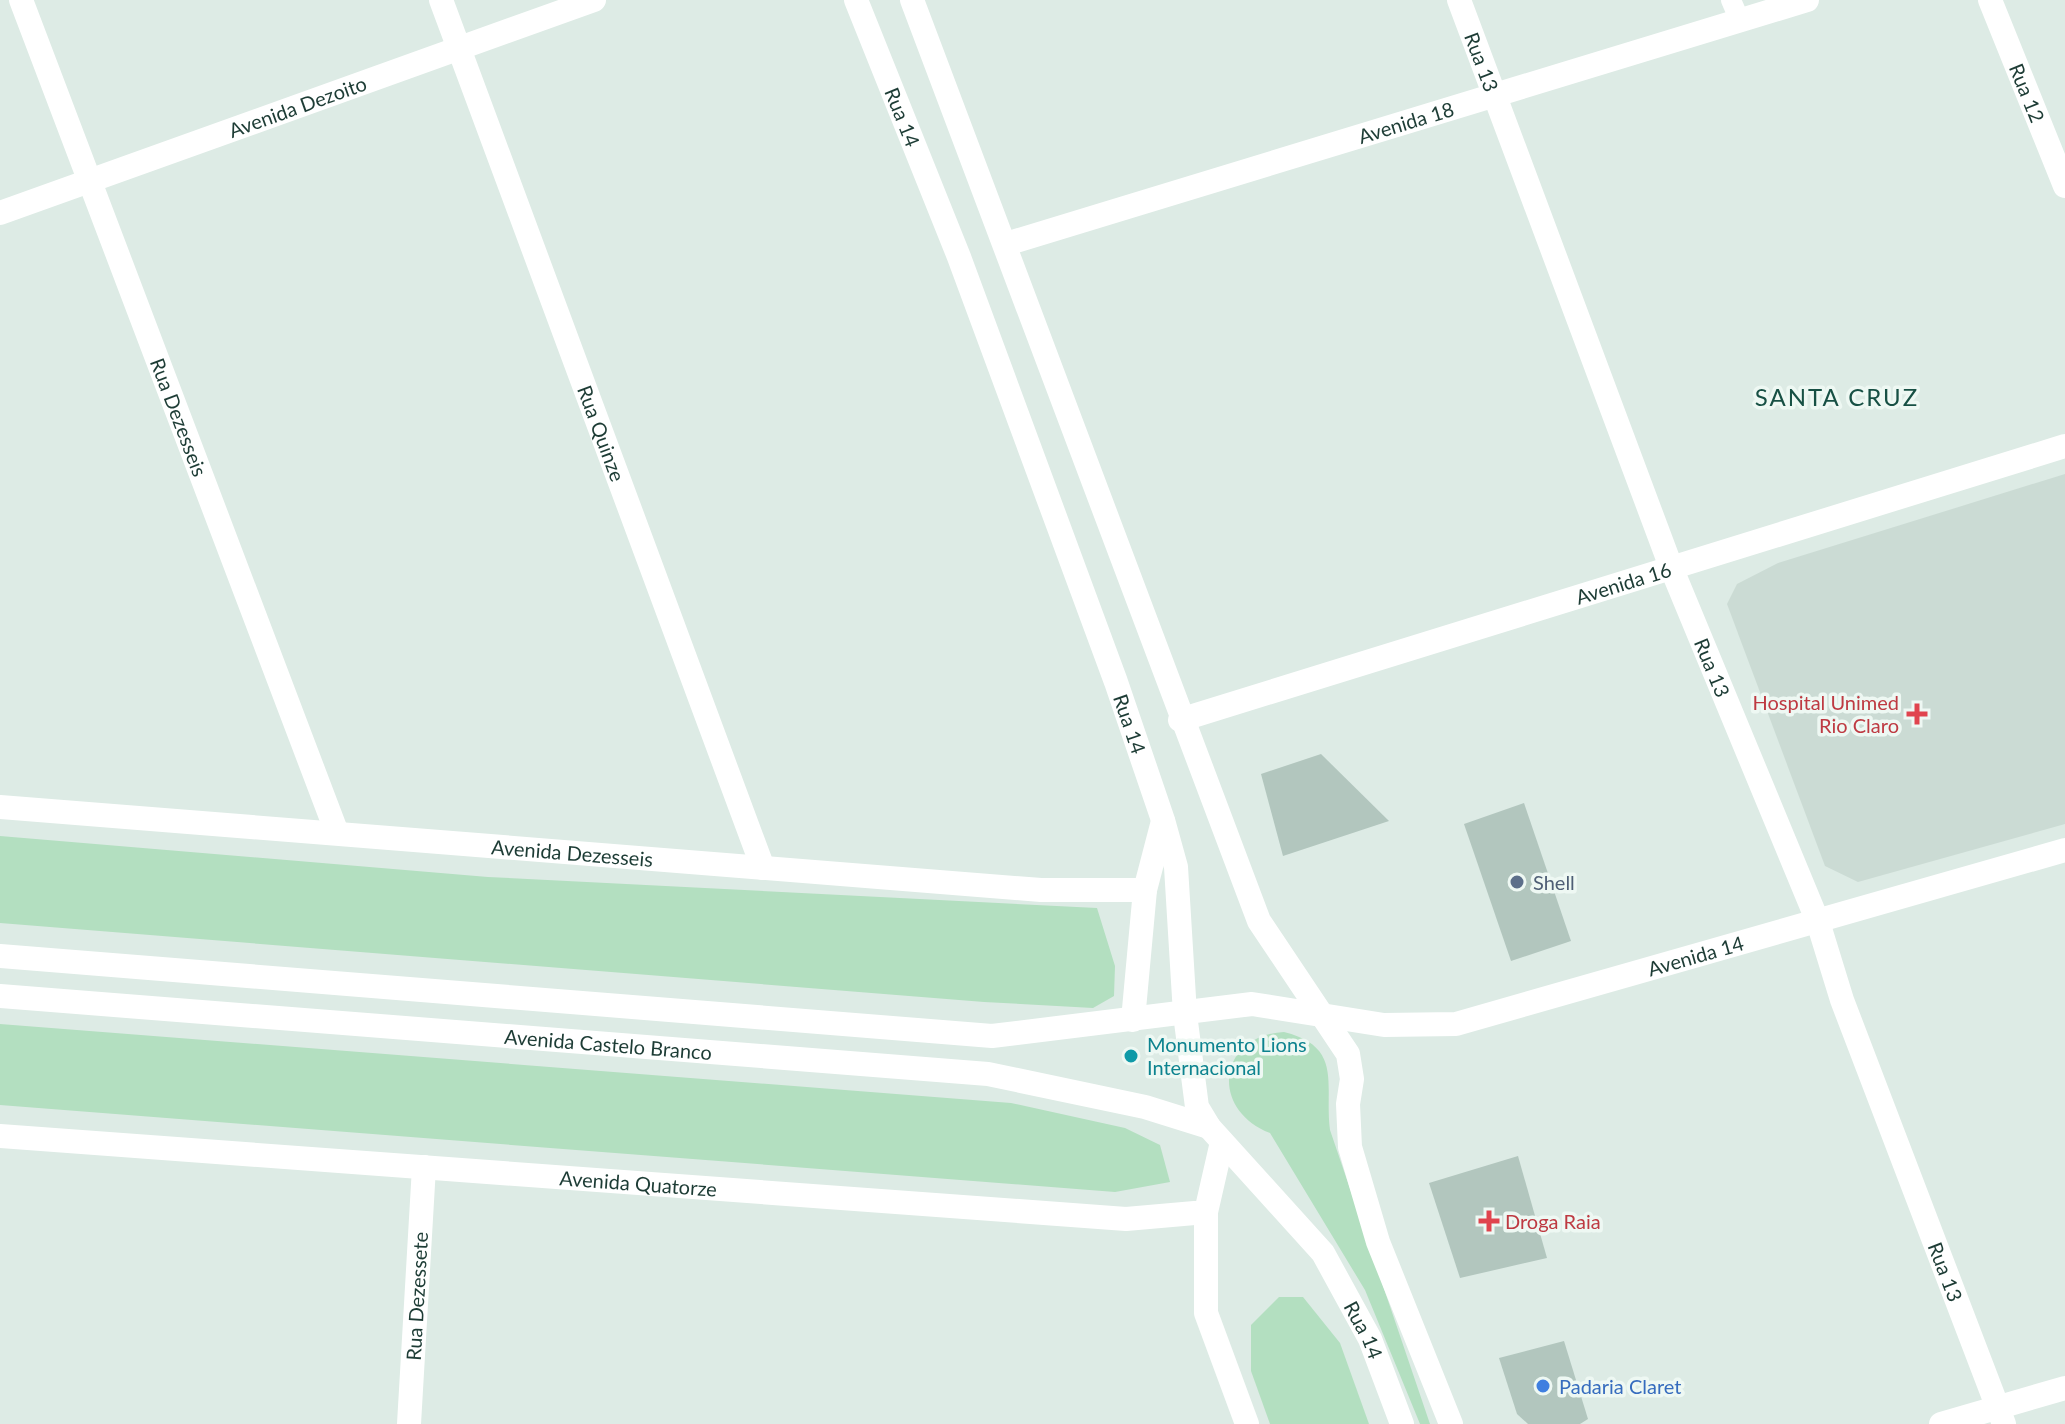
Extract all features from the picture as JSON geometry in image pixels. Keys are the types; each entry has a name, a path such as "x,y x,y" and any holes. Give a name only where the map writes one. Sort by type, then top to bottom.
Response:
{"street":[{"name":"Rua Dezesseis","path":"21,0 337,833"},
{"name":"Rua Quinze","path":"441,0 763,868"},
{"name":"Avenida Dezoito","path":"0,213 459,51 594,0"},
{"name":"Rua 14","path":"856,0 959,257 1116,682 1163,820 1176,867 1185,1014 1197,1107 1216,1135 1323,1253 1370,1339 1402,1424"},
{"path":"912,0 1006,244 1180,720 1259,921 1348,1054 1352,1079 1348,1104 1350,1147 1378,1242 1451,1424"},
{"name":"Rua 13","path":"1459,0 1671,567 1818,922 1842,1000 2001,1416"},
{"name":"Avenida 18","path":"1006,244 1496,98 1735,10 1807,0"},
{"name":"Rua 12","path":"1990,0 2065,186"},
{"name":"Avenida 16","path":"1180,720 2065,446"},
{"name":"Avenida Dezesseis","path":"0,807 1041,890 1145,890"},
{"path":"1133,1020 1145,890 1163,820"},
{"name":"Avenida 14","path":"1185,1014 1252,1004 1384,1025 1456,1024 2065,850"},
{"name":"Avenida Castelo Branco","path":"0,956 992,1036 1185,1014"},
{"name":"Avenida Castelo Branco","path":"0,996 988,1074 1145,1107 1216,1135"},
{"path":"988,1074 992,1036"},
{"path":"1216,1135 1206,1212 1206,1313 1247,1424"},
{"name":"Avenida Quatorze","path":"0,1136 1126,1219 1206,1212"},
{"name":"Rua Dezessete","path":"409,1424 424,1167"},
{"path":"1941,1424 2001,1416 2065,1388"}],"shaded area":[{"name":"Hospital Unimed Rio Claro","path":"2065,474 2065,824 1858,882 1825,866 1727,604 1737,584 1778,563"}],"green space":[{"path":"0,836 488,877 1097,908 1115,966 1114,996 1093,1008 984,1002 0,923"},
{"path":"0,1024 1011,1103 1125,1128 1160,1145 1170,1182 1115,1192 0,1105"},
{"path":"1284,1032 1316,1047 1323,1058 1329,1083 1330,1130 1430,1424 1420,1424 1365,1290 1270,1133 1250,1122 1237,1108 1230,1092 1229,1075 1234,1059 1245,1046 1262,1037"},
{"path":"1279,1297 1303,1297 1340,1343 1369,1424 1270,1424 1251,1371 1251,1325"}],"building":[{"path":"1321,754 1389,821 1283,856 1261,774"},
{"name":"Shell","path":"1524,803 1571,941 1511,961 1464,824"},
{"name":"Droga Raia","path":"1518,1156 1547,1258 1460,1278 1429,1183"},
{"name":"Padaria Claret","path":"1564,1341 1588,1419 1580,1424 1528,1424 1517,1414 1499,1358"}],"place":[{"name":"Hospital Unimed Rio Claro","path":"1917,714"},
{"name":"Shell","path":"1517,882"},
{"name":"Monumento Lions Internacional","path":"1131,1056"},
{"name":"Droga Raia","path":"1489,1221"},
{"name":"Padaria Claret","path":"1543,1386"}],"district":[{"name":"SANTA CRUZ","path":"1837,396"}]}
